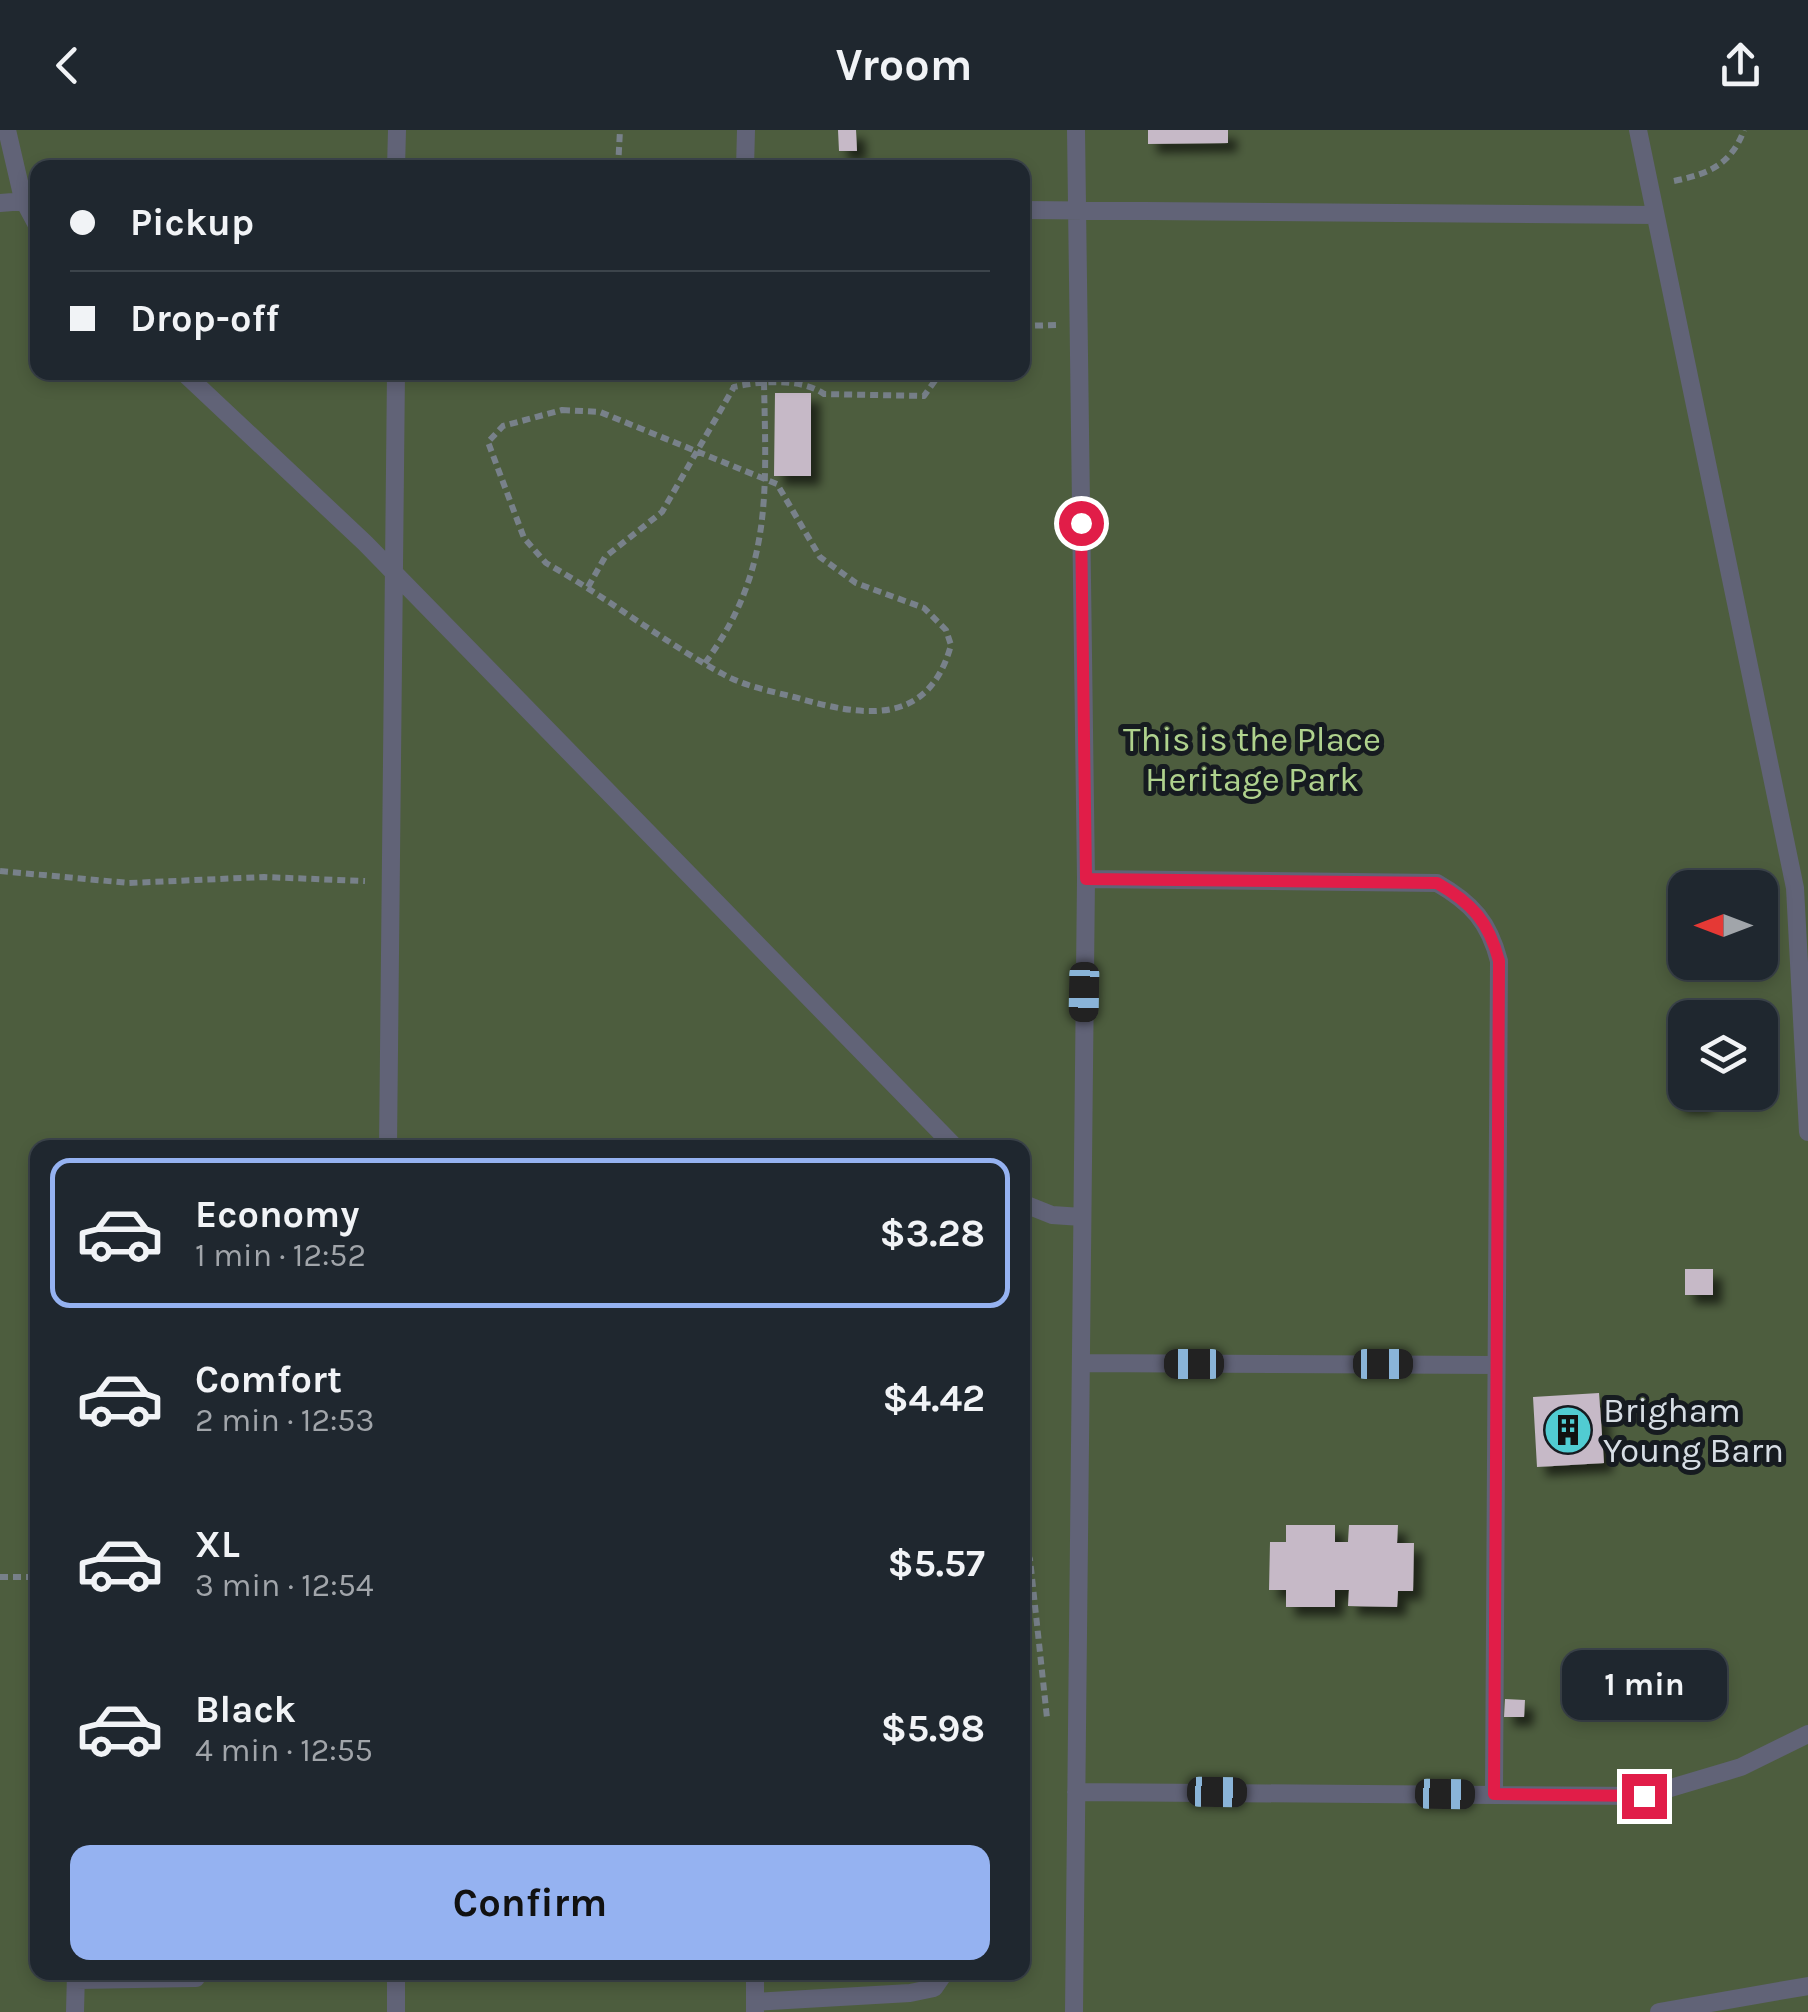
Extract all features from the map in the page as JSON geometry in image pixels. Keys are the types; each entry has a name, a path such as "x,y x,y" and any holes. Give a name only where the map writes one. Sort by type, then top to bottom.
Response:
{"lane":[{"path":"0,202 30,199 6,130"},
{"path":"396,130 396,160"},
{"path":"746,130 746,160"},
{"path":"1074,2012 1086,879 1076,130"},
{"path":"1638,130 1795,888 1808,1132"},
{"path":"1030,210 1656,215"},
{"path":"191,380 395,574 948,1140"},
{"path":"388,1140 396,380"},
{"path":"1086,879 1437,883 1476,910 1491,930 1499,961 1494,1794"},
{"path":"1030,1205 1052,1215 1082,1217"},
{"path":"1081,1363 1496,1365"},
{"path":"1076,1792 1644,1796 1741,1767 1808,1734"},
{"path":"75,2012 76,1980"},
{"path":"396,1980 396,2012"},
{"path":"755,1980 755,2007 910,1993 934,1988 939,1980"},
{"path":"1659,2012 1808,1986"}],"path":[{"path":"618,160 620,130"},
{"path":"1650,186 1703,175 1728,161 1744,130"},
{"path":"588,588 604,556 662,512 734,387 734,380"},
{"path":"734,387 764,382 814,386 824,394 924,396 935,380"},
{"path":"704,663 726,634 755,570 766,478 764,382"},
{"path":"576,408 600,412 698,452 777,484 820,557 856,583 924,608 937,619 950,645 945,665 926,692 910,703 866,713 752,686 704,663 546,563 524,538 489,453 489,437 503,426 576,408"},
{"path":"0,871 130,883 264,877 392,882"},
{"path":"1030,1560 1049,1730"},
{"path":"0,1577 30,1577"}],"green space":[{"name":"This is the Place Heritage Park","path":"0,130 1808,130 1808,2012 0,2012"}],"building":[{"path":"838,130 856,130 857,151 839,151"},
{"path":"1148,130 1228,130 1228,143 1148,144"},
{"path":"775,393 811,393 811,476 774,476"},
{"path":"1685,1269 1713,1269 1713,1295 1685,1295"},
{"name":"Brigham Young Barn","path":"1599,1393 1604,1463 1537,1467 1533,1397"},
{"path":"1286,1525 1335,1525 1335,1542 1348,1542 1349,1525 1398,1525 1397,1543 1414,1543 1413,1591 1398,1591 1397,1607 1348,1606 1349,1590 1335,1590 1335,1607 1286,1607 1286,1590 1269,1590 1270,1542 1286,1542"},
{"path":"1505,1699 1525,1700 1524,1717 1504,1717"}],"place":[{"name":"Brigham Young Barn","path":"1568,1430"}],"route":[{"path":"1081,523 1086,879 1437,883 1476,910 1491,930 1499,961 1494,1794 1644,1796"}]}
